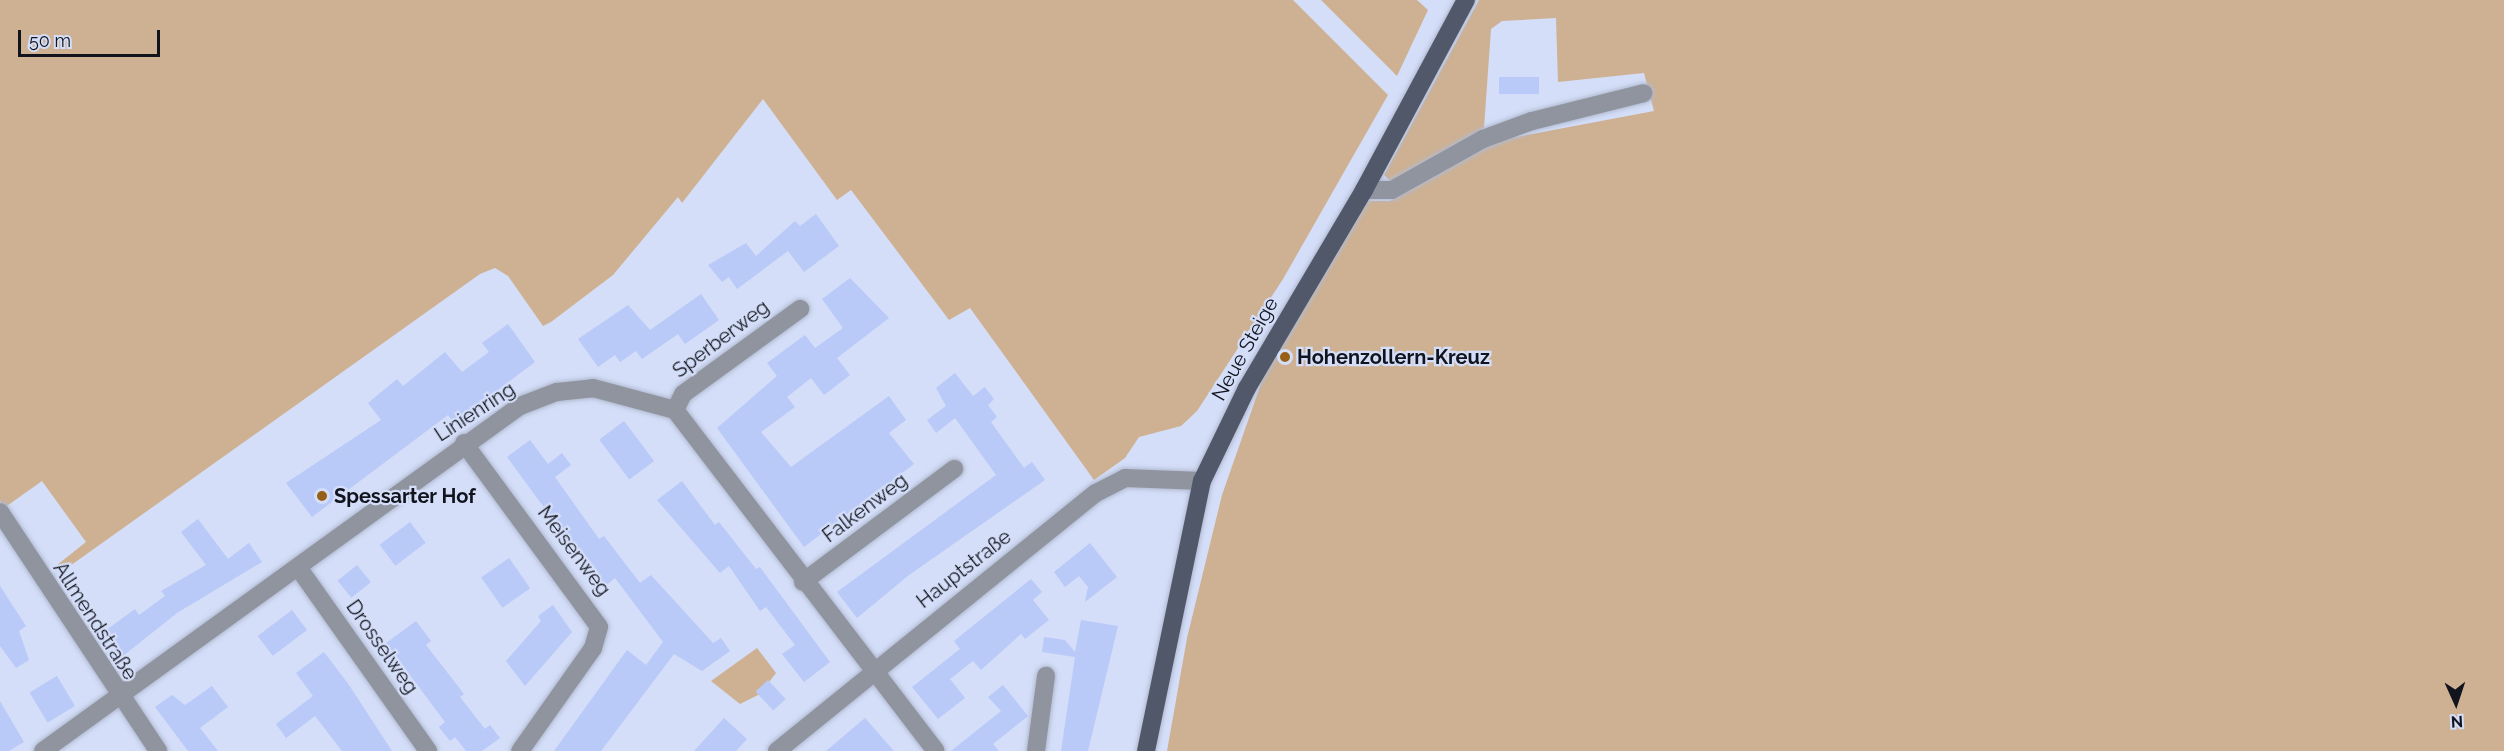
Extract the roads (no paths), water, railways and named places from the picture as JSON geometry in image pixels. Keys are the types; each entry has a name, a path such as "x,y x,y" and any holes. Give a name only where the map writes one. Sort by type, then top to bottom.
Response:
{"main road":[{"name":"Neue Steige","path":"1146,751 1202,481 1247,388 1364,190 1466,0"}],"street":[{"path":"1364,190 1392,190 1483,140 1533,121 1644,93"},
{"name":"Sperberweg","path":"675,410 683,394 800,309"},
{"name":"Linienring","path":"43,751 300,570 464,443 520,406 557,392 592,388 675,410"},
{"path":"675,410 870,671 936,751"},
{"name":"Meisenweg","path":"464,443 599,627 593,648 520,751"},
{"name":"Falkenweg","path":"803,582 954,469"},
{"name":"Hauptstraße","path":"777,751 870,671 1096,493 1125,478 1202,481"},
{"name":"Allmendstraße","path":"0,512 119,699 158,751"},
{"name":"Drosselweg","path":"300,570 428,751"},
{"path":"1036,751 1046,676"}],"place":[{"name":"Hohenzollern-Kreuz","path":"1285,357"},
{"name":"Spessarter Hof","path":"322,496"}]}
